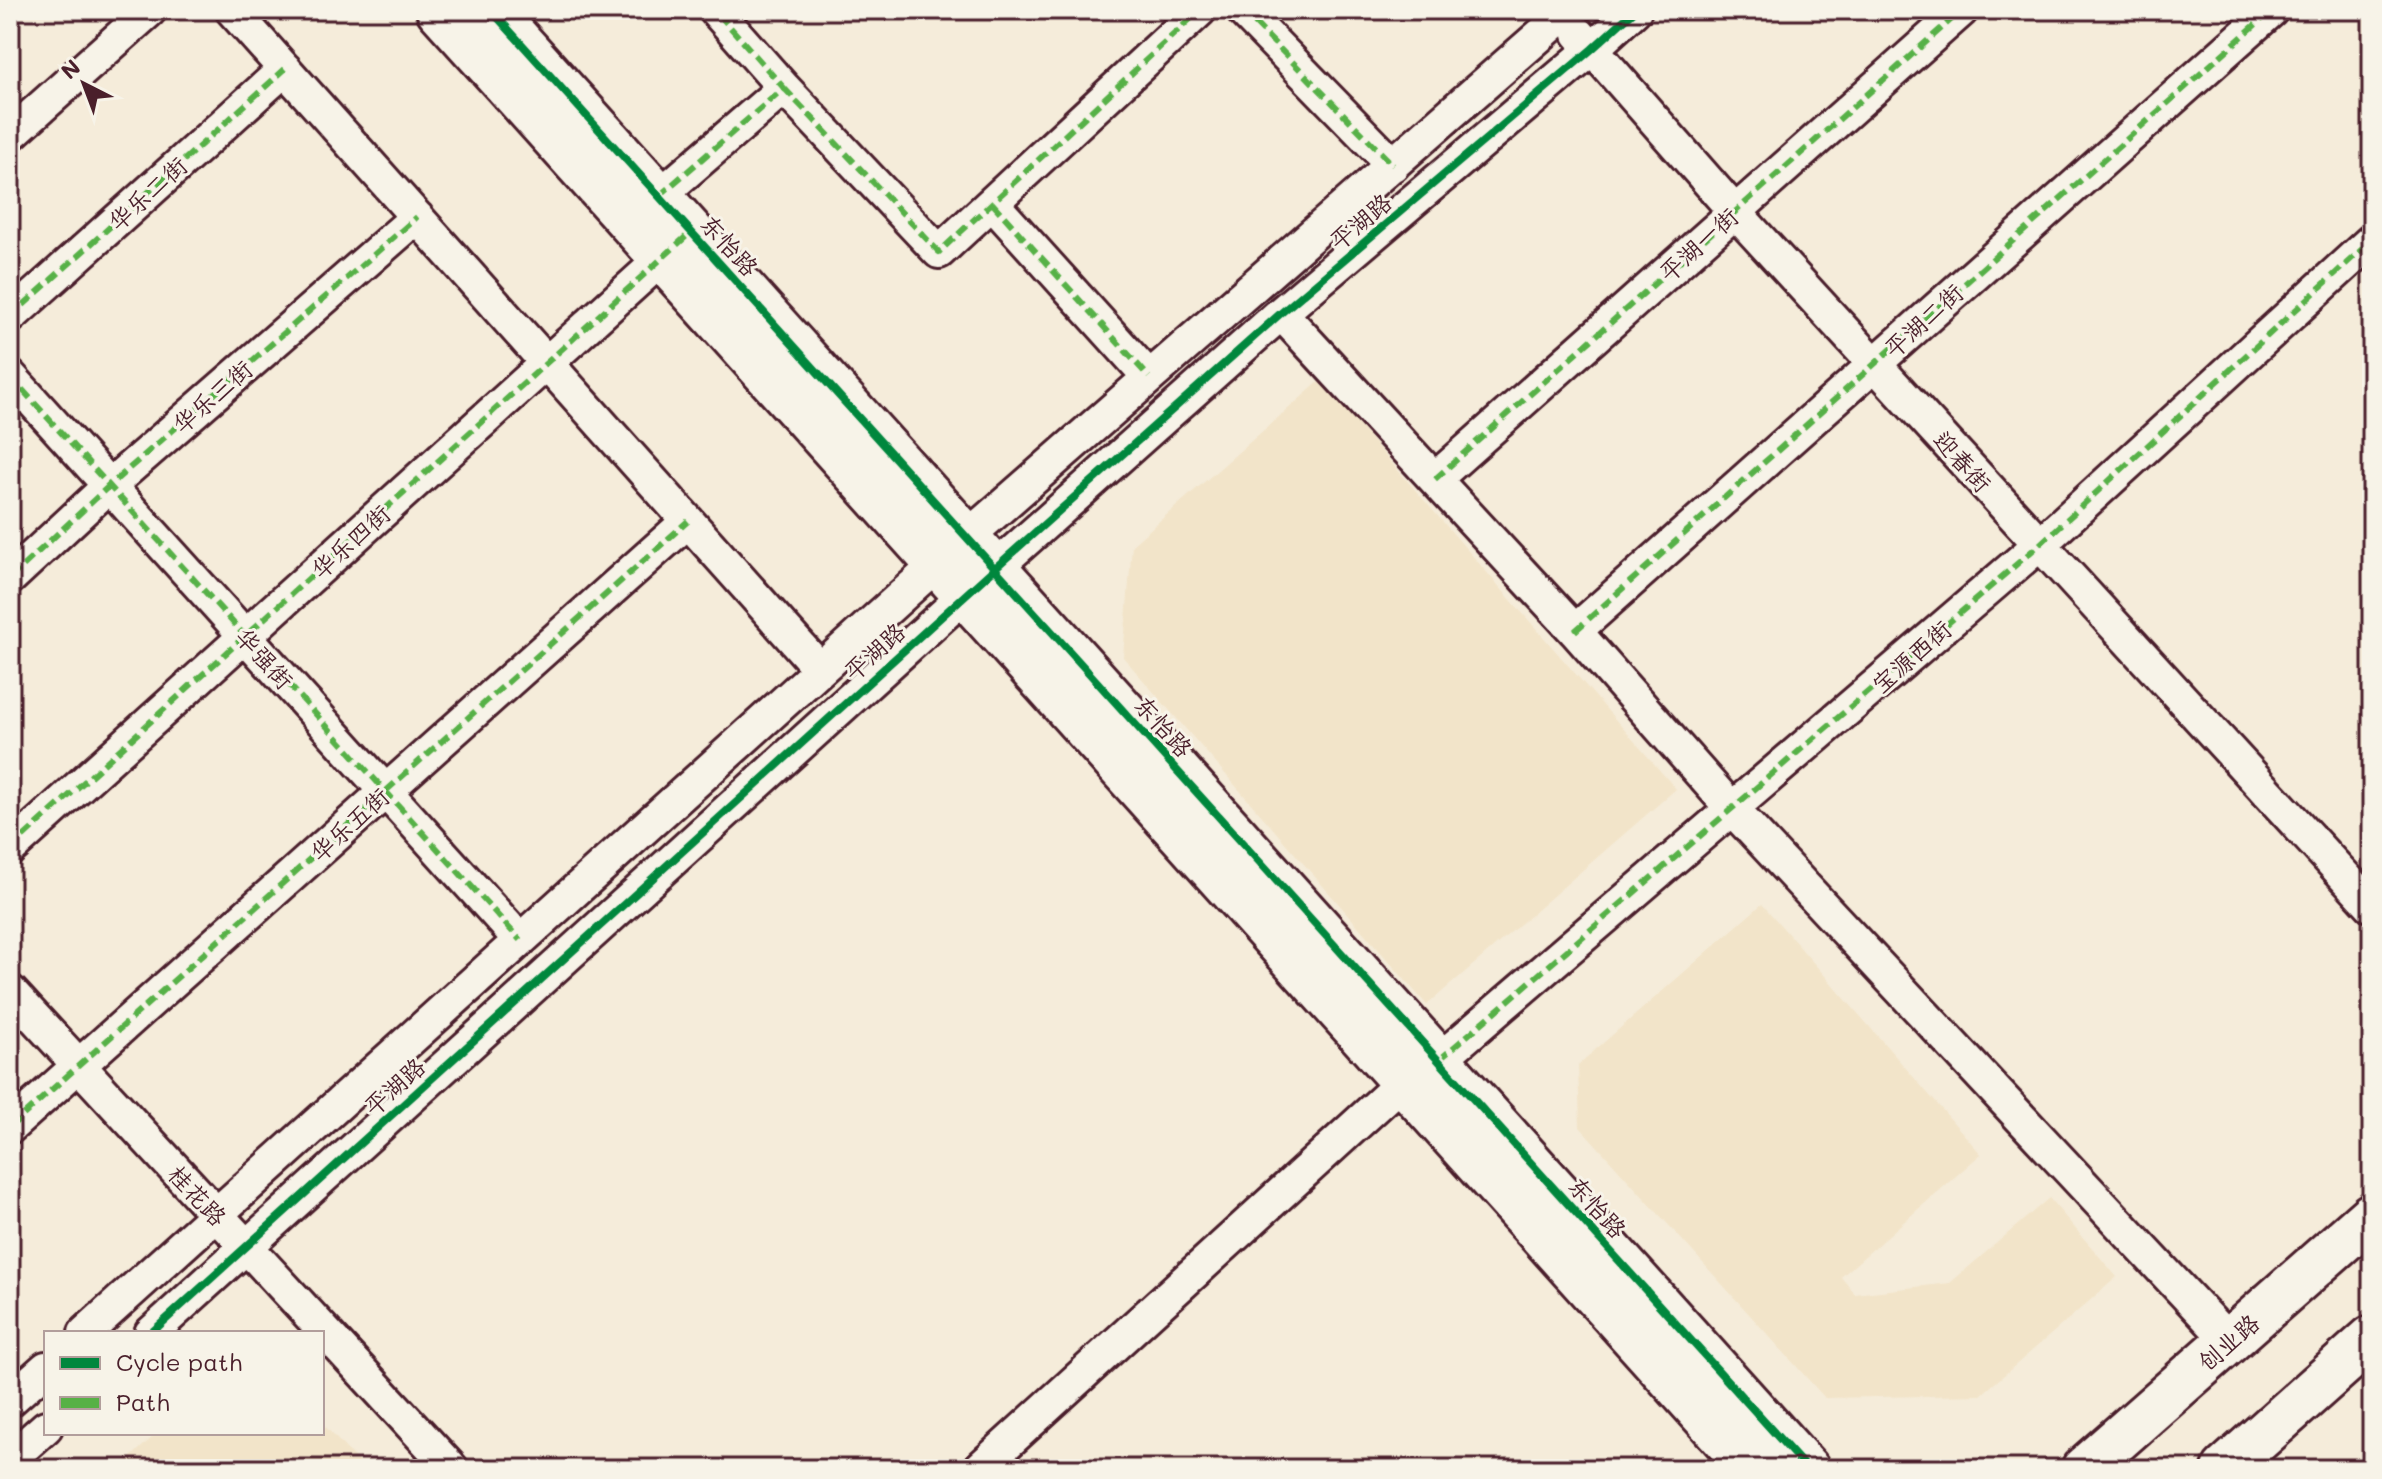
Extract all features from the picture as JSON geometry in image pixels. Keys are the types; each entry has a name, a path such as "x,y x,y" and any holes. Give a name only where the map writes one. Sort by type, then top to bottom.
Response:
{"street":[{"path":"10,135 150,10"},
{"path":"232,10 820,669"},
{"name":"东怡路","path":"439,10 676,245 1422,1070 1807,1469"},
{"name":"东怡路","path":"491,10 659,196 676,245"},
{"path":"715,10 939,252 1200,10"},
{"path":"1242,10 1393,165"},
{"name":"平湖路","path":"87,1331 820,669 967,565 1281,313 1635,10"},
{"name":"平湖一街","path":"1435,479 1962,10"},
{"name":"平湖二街","path":"1575,631 2272,10"},
{"name":"平湖路","path":"153,1331 247,1247 967,565 1149,377 1564,12"},
{"name":"迎春街","path":"1564,12 1592,49 1735,212 2372,906"},
{"name":"华乐二街","path":"10,317 285,69"},
{"path":"659,196 784,88"},
{"path":"992,203 1149,377"},
{"name":"华乐三街","path":"10,578 109,486 417,217"},
{"name":"宝源西街","path":"979,1469 1422,1070 1733,810 2039,545 2372,240"},
{"name":"华乐四街","path":"10,849 676,245"},
{"path":"1281,313 1575,631 1733,810 2229,1341"},
{"name":"华强街","path":"10,376 520,940"},
{"name":"华乐五街","path":"10,1127 688,521"},
{"name":"桂花路","path":"10,991 452,1469"},
{"name":"东怡路","path":"1422,1070 1752,1469"},
{"name":"创业路","path":"2084,1469 2372,1215"},
{"path":"2225,1469 2372,1338"},
{"path":"10,1400 44,1370"},
{"path":"10,1459 44,1429"}],"shaded area":[{"path":"1320,381 1676,789 1427,1005 1123,657 1132,545"},
{"path":"1762,904 1981,1154 1841,1277 1855,1294 1950,1283 2049,1198 2117,1277 1981,1395 1825,1398 1580,1127 1578,1065"},
{"path":"324,1425 365,1469 118,1469 155,1435 324,1435"}],"marked path":[{"path":"659,196 784,88 715,10"},
{"path":"784,88 939,252 1200,10"},
{"path":"1242,10 1393,165"},
{"path":"1435,479 1962,10"},
{"path":"1575,631 2272,10"},
{"path":"10,317 285,69"},
{"path":"992,203 1149,377"},
{"path":"10,578 109,486 417,217"},
{"path":"10,849 691,232"},
{"path":"1439,1060 2039,545 2372,240"},
{"path":"10,376 520,940"},
{"path":"10,1127 688,521"}],"cycle path":[{"path":"491,10 1807,1469"},
{"path":"153,1331 1281,313 1635,10"}]}
